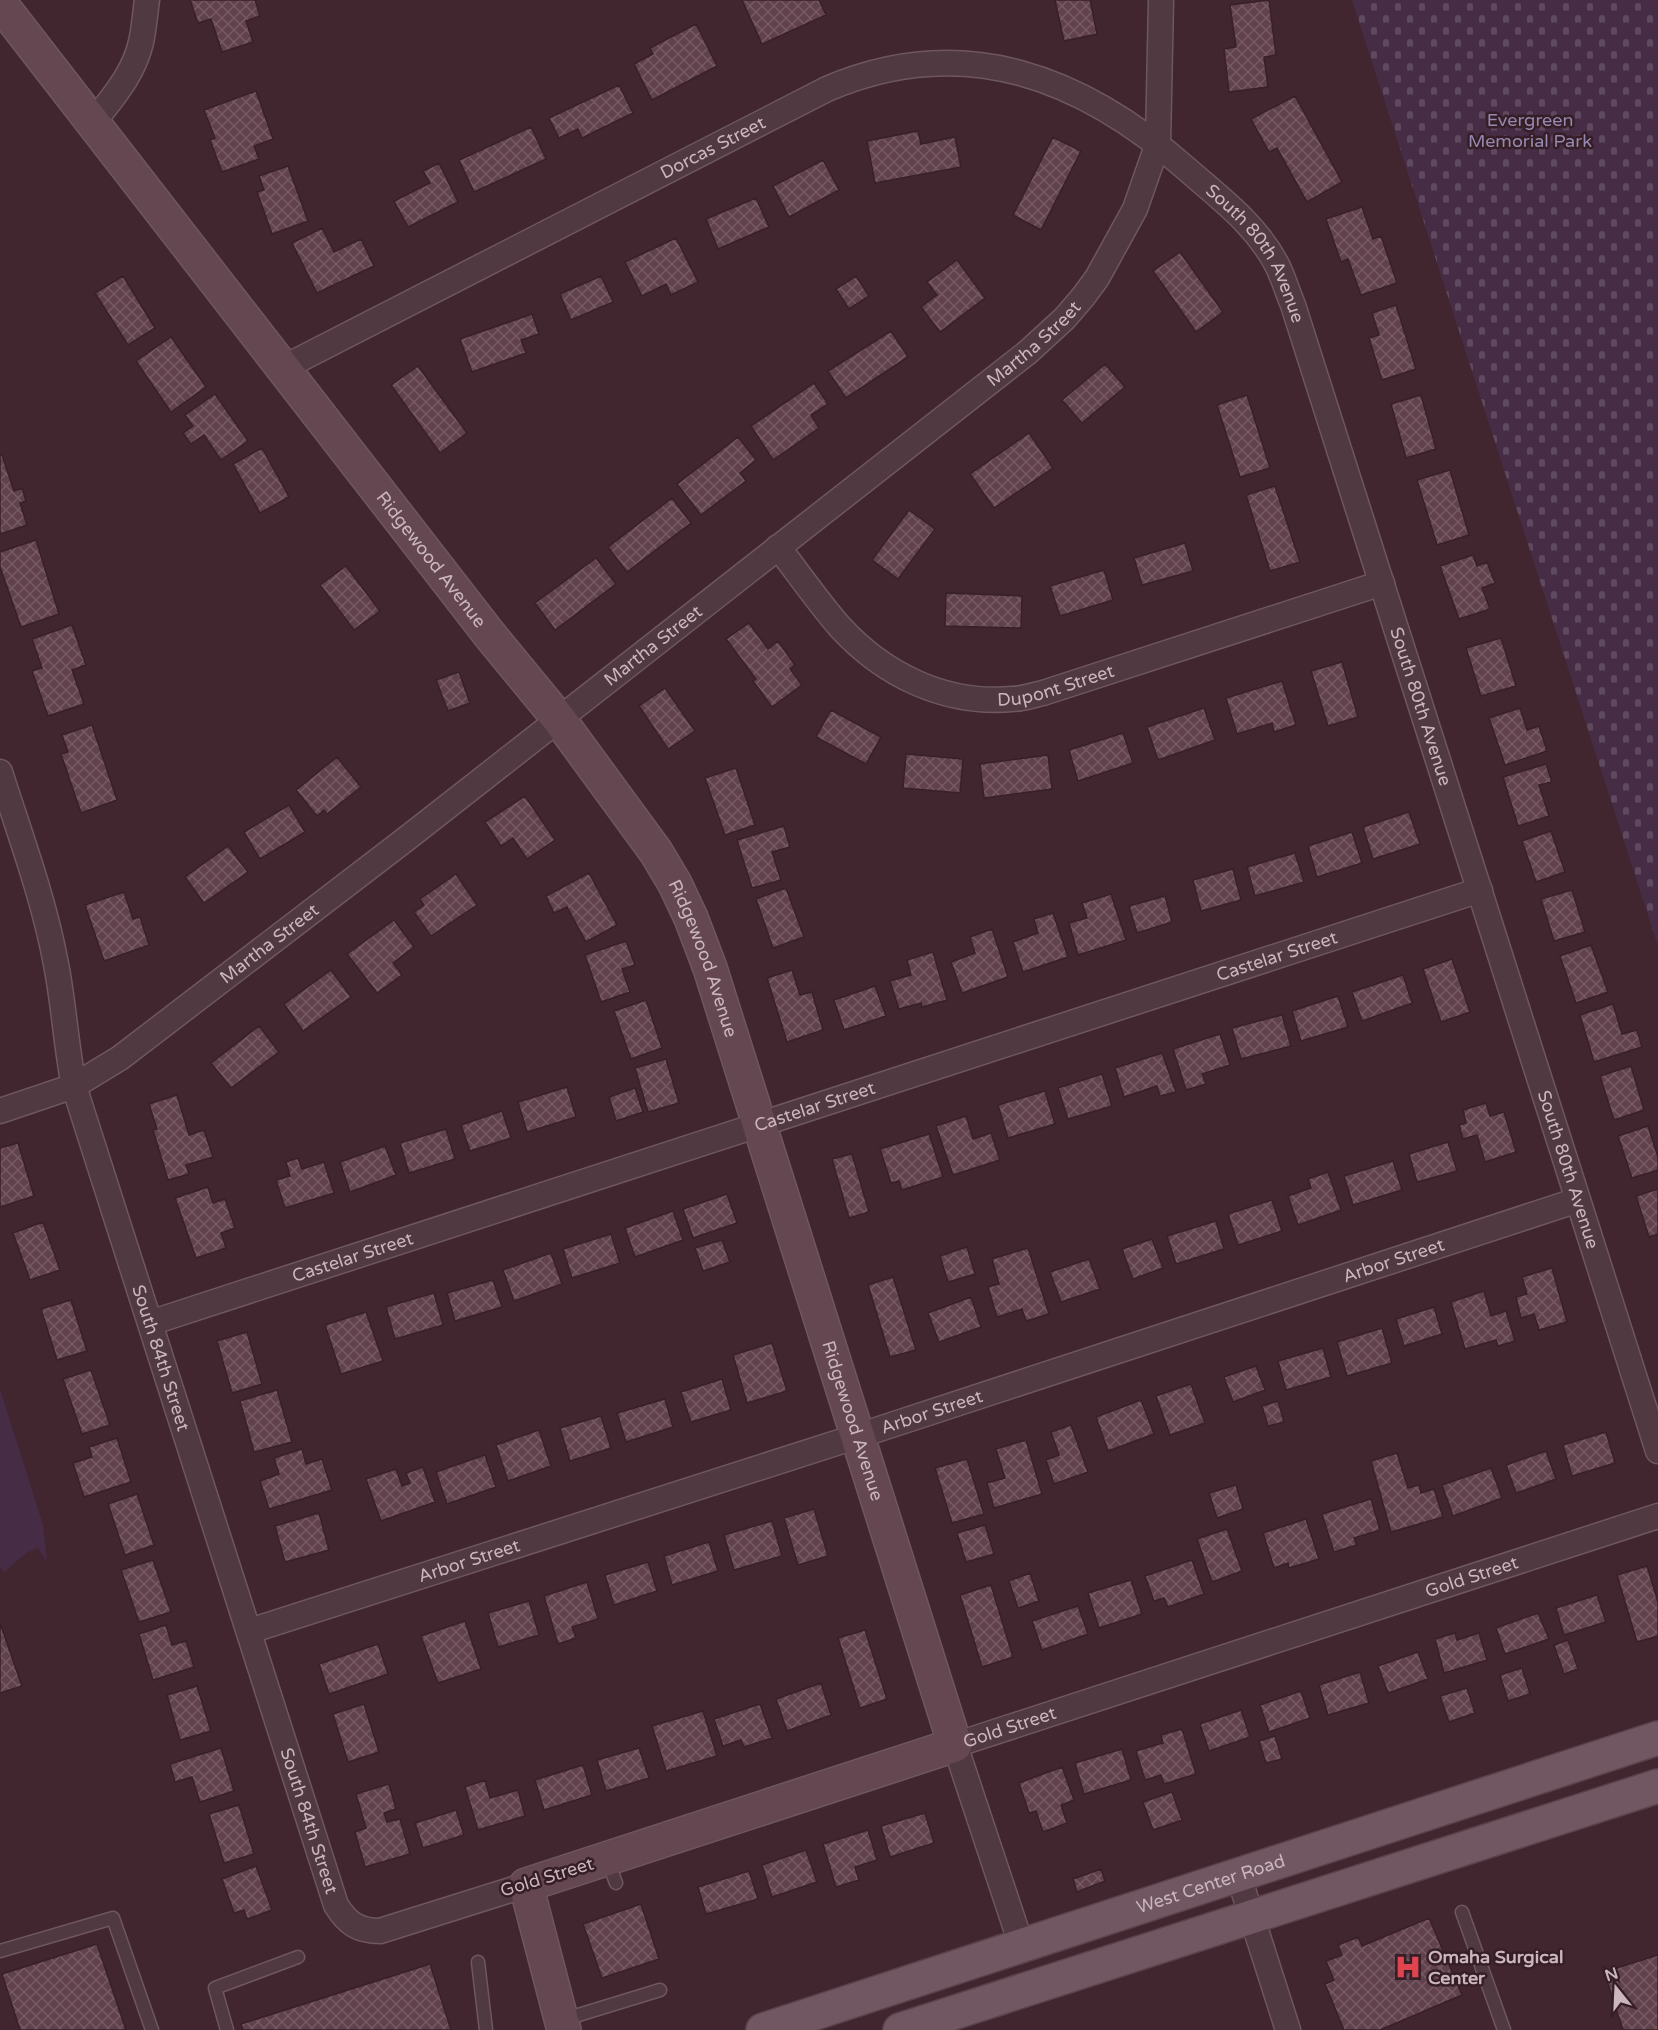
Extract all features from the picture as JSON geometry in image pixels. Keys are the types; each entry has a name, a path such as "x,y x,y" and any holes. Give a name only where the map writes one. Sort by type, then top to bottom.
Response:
{"main road":[{"name":"Ridgewood Avenue","path":"0,3 482,625 558,718 656,852 679,893 710,968 955,1745"},
{"name":"West Center Road","path":"763,2030 1658,1738"},
{"name":"Gold Street","path":"526,1885 611,1871 955,1745"},
{"path":"900,2030 947,2023 1251,1916 1658,1786"},
{"path":"526,1885 562,2025"}],"street":[{"path":"93,123 127,78 135,61 141,43 147,0"},
{"path":"1158,143 1161,0"},
{"name":"Dorcas Street","path":"283,368 827,89 873,72 909,65 949,63 981,65 1019,72 1042,78 1087,98 1158,143"},
{"name":"Martha Street","path":"74,1086 120,1058 406,839 1028,352 1065,318 1097,278 1135,209 1158,143"},
{"name":"South 80th Avenue","path":"1158,143 1242,216 1260,237 1276,264 1293,305 1658,1451"},
{"name":"Dupont Street","path":"778,547 840,626 884,666 912,682 934,690 973,699 1012,699 1043,693 1382,583"},
{"name":"South 84th Street","path":"0,772 33,873 56,963 74,1086 336,1905 343,1917 359,1929"},
{"name":"Castelar Street","path":"150,1323 1480,891"},
{"path":"0,1111 74,1086"},
{"name":"Arbor Street","path":"250,1631 858,1436 1578,1200"},
{"name":"Gold Street","path":"955,1745 1658,1516"},
{"name":"Ridgewood Avenue","path":"955,1745 1022,1944"},
{"path":"1238,1874 1288,2030"},
{"name":"Gold Street","path":"359,1929 380,1931 526,1885"}],"lane":[{"path":"1462,1912 1504,2030"},
{"path":"0,1951 113,1918 152,2030"},
{"path":"227,2030 215,1988 298,1958"},
{"path":"478,1962 486,2030"},
{"path":"562,2025 660,1990"}],"green space":[{"name":"Evergreen Memorial Park","path":"1352,0 1658,0 1658,946"},
{"path":"0,1389 43,1525 47,1562 38,1548 26,1553 4,1572 0,1567"}],"building":[{"path":"190,0 255,0 260,16 246,21 253,42 222,52 211,19 198,23"},
{"path":"742,0 819,0 826,15 762,44"},
{"path":"1055,0 1090,0 1097,34 1064,41"},
{"path":"1269,0 1276,55 1264,57 1268,87 1229,92 1224,49 1236,47 1230,5"},
{"path":"696,24 717,66 652,100 634,64 653,54 650,48"},
{"path":"619,85 633,113 582,138 578,129 559,138 549,118"},
{"path":"256,91 273,139 254,146 259,159 222,172 210,140 215,138 204,110"},
{"path":"1295,96 1342,182 1307,202 1277,148 1269,152 1251,119"},
{"path":"531,127 546,159 474,192 459,160"},
{"path":"918,131 921,144 955,137 961,167 875,183 867,141"},
{"path":"1053,137 1081,151 1041,230 1013,215"},
{"path":"823,160 839,190 789,217 773,186"},
{"path":"439,163 458,202 408,227 394,201 430,183 423,171"},
{"path":"288,166 308,221 272,234 257,192 264,190 259,176"},
{"path":"756,198 769,227 718,249 706,219"},
{"path":"1362,207 1373,239 1381,236 1397,283 1361,295 1348,259 1341,262 1326,219"},
{"path":"322,228 334,252 361,239 374,266 317,293 292,243"},
{"path":"676,238 698,282 671,295 666,284 642,296 625,262"},
{"path":"1180,252 1223,312 1196,332 1153,271"},
{"path":"957,260 985,298 940,332 921,307 937,295 927,282"},
{"path":"123,276 155,328 128,345 95,293"},
{"path":"601,276 613,302 571,320 560,294"},
{"path":"856,276 869,296 849,309 836,289"},
{"path":"1396,305 1416,369 1382,380 1369,338 1379,335 1372,313"},
{"path":"532,314 539,334 521,340 526,353 472,372 460,339"},
{"path":"891,331 908,357 846,398 828,371"},
{"path":"171,337 206,387 171,412 136,361"},
{"path":"1105,364 1125,387 1082,423 1062,400"},
{"path":"418,366 467,433 440,453 391,385"},
{"path":"814,383 828,404 811,415 819,428 773,460 751,426"},
{"path":"215,394 248,441 221,460 204,435 191,444 183,433 193,426 185,415"},
{"path":"1247,395 1270,468 1240,477 1217,405"},
{"path":"1421,395 1436,449 1406,458 1391,404"},
{"path":"1029,433 1053,468 994,508 970,474"},
{"path":"738,437 756,460 740,473 746,481 701,515 677,484"},
{"path":"262,448 289,497 260,513 233,464"},
{"path":"0,455 2,455 14,491 22,488 26,501 20,503 27,525 0,534"},
{"path":"1450,470 1469,535 1437,545 1417,480"},
{"path":"1275,486 1300,562 1270,571 1246,495"},
{"path":"672,498 691,523 627,572 608,547"},
{"path":"909,510 935,529 898,579 872,560"},
{"path":"36,540 59,614 21,627 0,567 0,552"},
{"path":"1185,543 1193,571 1142,585 1134,558"},
{"path":"1473,555 1477,566 1487,562 1495,583 1482,588 1490,609 1459,619 1440,566"},
{"path":"596,558 616,584 555,630 535,603"},
{"path":"346,566 380,611 354,630 320,585"},
{"path":"1104,570 1113,600 1060,616 1050,586"},
{"path":"946,593 1022,596 1021,628 945,626"},
{"path":"749,623 768,649 778,641 795,665 790,669 802,685 772,707 753,681 756,679 726,639"},
{"path":"72,625 86,665 72,670 84,704 48,716 32,671 42,668 32,639"},
{"path":"1501,638 1516,686 1481,696 1466,648"},
{"path":"1342,662 1358,717 1328,726 1311,671"},
{"path":"459,672 470,703 448,711 436,680"},
{"path":"1282,681 1296,725 1274,732 1272,723 1237,734 1226,698"},
{"path":"665,688 695,731 668,749 639,706"},
{"path":"1204,708 1215,740 1158,760 1147,727"},
{"path":"1520,708 1527,730 1539,726 1547,751 1505,765 1489,718"},
{"path":"831,710 881,737 866,764 816,737"},
{"path":"92,725 117,800 81,813 61,754 68,752 62,735"},
{"path":"1123,733 1133,763 1078,781 1069,750"},
{"path":"906,754 963,759 960,793 903,788"},
{"path":"1048,755 1052,789 984,798 980,764"},
{"path":"337,757 361,787 327,814 324,810 317,816 296,790"},
{"path":"1546,764 1552,782 1539,785 1549,816 1518,826 1503,777"},
{"path":"736,768 755,825 725,835 705,778"},
{"path":"525,796 555,840 527,859 513,838 501,846 485,822"},
{"path":"289,805 305,832 260,859 244,832"},
{"path":"1409,812 1420,844 1373,859 1363,827"},
{"path":"784,826 790,847 772,852 781,880 752,888 737,840"},
{"path":"1551,831 1565,872 1536,882 1522,841"},
{"path":"1352,832 1362,863 1317,877 1308,846"},
{"path":"228,846 248,872 204,903 185,877"},
{"path":"1295,853 1304,882 1255,896 1247,867"},
{"path":"1233,869 1241,900 1201,911 1193,880"},
{"path":"589,873 617,925 586,942 567,907 554,913 546,896"},
{"path":"456,874 477,905 431,936 414,912 424,905 420,899"},
{"path":"786,888 804,937 773,948 756,899"},
{"path":"1572,890 1585,932 1554,941 1541,899"},
{"path":"124,892 133,919 140,917 149,945 104,961 85,905"},
{"path":"1111,894 1126,940 1078,955 1069,923 1087,918 1082,903"},
{"path":"1165,896 1172,922 1137,933 1129,906"},
{"path":"1053,913 1068,957 1023,972 1013,942 1038,933 1034,919"},
{"path":"394,920 414,947 393,963 402,975 377,993 347,954"},
{"path":"992,929 1008,977 962,993 951,962 975,953 970,937"},
{"path":"626,941 635,965 622,969 630,992 601,1002 585,955"},
{"path":"1591,945 1608,992 1576,1003 1560,956"},
{"path":"933,952 947,1000 922,1007 921,1003 899,1009 890,981 911,975 907,960"},
{"path":"1452,959 1470,1012 1441,1022 1423,969"},
{"path":"331,970 351,997 303,1031 284,1004"},
{"path":"792,970 800,995 812,992 823,1030 787,1042 767,978"},
{"path":"1403,975 1412,1003 1362,1021 1352,992"},
{"path":"875,986 886,1016 844,1030 834,1000"},
{"path":"1338,996 1348,1027 1301,1041 1292,1011"},
{"path":"646,1000 662,1048 631,1059 614,1011"},
{"path":"1613,1004 1622,1034 1637,1030 1642,1047 1594,1062 1580,1015"},
{"path":"1282,1015 1291,1046 1241,1059 1232,1028"},
{"path":"259,1026 279,1052 231,1088 211,1063"},
{"path":"1220,1034 1230,1065 1202,1074 1206,1084 1186,1090 1173,1049"},
{"path":"1162,1053 1176,1092 1160,1096 1157,1086 1124,1097 1115,1068"},
{"path":"666,1059 679,1103 648,1112 635,1068"},
{"path":"1631,1066 1644,1110 1614,1120 1600,1076"},
{"path":"1102,1074 1112,1106 1068,1119 1058,1088"},
{"path":"567,1087 576,1117 527,1132 518,1102"},
{"path":"635,1088 643,1112 616,1121 609,1097"},
{"path":"1045,1091 1055,1124 1008,1138 998,1105"},
{"path":"177,1095 189,1135 204,1130 213,1157 186,1165 189,1174 168,1180 153,1130 157,1129 149,1104"},
{"path":"1486,1103 1490,1116 1504,1112 1516,1152 1485,1162 1477,1135 1463,1139 1459,1125 1466,1123 1463,1110"},
{"path":"502,1111 511,1138 470,1151 461,1125"},
{"path":"966,1116 973,1139 991,1133 1000,1160 953,1175 936,1126"},
{"path":"1648,1126 1658,1157 1658,1170 1632,1178 1618,1136"},
{"path":"446,1129 455,1159 409,1173 400,1143"},
{"path":"929,1134 943,1177 902,1190 899,1181 891,1183 880,1149"},
{"path":"1448,1142 1457,1171 1417,1182 1409,1154"},
{"path":"18,1143 34,1196 0,1207 0,1148"},
{"path":"385,1146 396,1175 350,1192 340,1162"},
{"path":"852,1154 869,1212 849,1218 832,1159"},
{"path":"298,1158 302,1169 324,1162 334,1193 285,1208 276,1180 290,1176 286,1162"},
{"path":"1393,1161 1402,1190 1353,1205 1344,1176"},
{"path":"1328,1172 1341,1210 1298,1225 1288,1196 1311,1188 1308,1179"},
{"path":"208,1187 213,1203 225,1199 235,1228 221,1233 226,1248 196,1258 175,1198"},
{"path":"1658,1189 1658,1234 1649,1237 1636,1196"},
{"path":"727,1194 737,1223 693,1238 683,1209"},
{"path":"1272,1200 1282,1231 1238,1245 1228,1214"},
{"path":"673,1211 683,1240 635,1257 625,1228"},
{"path":"1216,1221 1224,1249 1176,1264 1167,1236"},
{"path":"43,1222 60,1270 30,1280 13,1233"},
{"path":"611,1234 620,1263 572,1278 563,1249"},
{"path":"1152,1239 1163,1268 1133,1279 1122,1249"},
{"path":"722,1240 730,1262 703,1271 695,1248"},
{"path":"967,1247 975,1274 948,1282 940,1256"},
{"path":"1028,1248 1049,1314 1026,1321 1022,1309 997,1317 988,1287 999,1284 992,1259"},
{"path":"551,1253 562,1284 514,1301 503,1270"},
{"path":"1089,1259 1100,1289 1061,1302 1050,1272"},
{"path":"1552,1268 1567,1322 1539,1330 1534,1314 1521,1318 1516,1297 1527,1294 1522,1277"},
{"path":"893,1277 916,1350 890,1357 868,1285"},
{"path":"493,1280 502,1307 455,1321 447,1293"},
{"path":"1484,1291 1491,1316 1506,1311 1515,1341 1498,1346 1496,1340 1465,1349 1451,1302"},
{"path":"434,1293 443,1325 395,1339 386,1307"},
{"path":"971,1297 981,1327 939,1342 928,1313"},
{"path":"71,1300 87,1351 57,1360 41,1309"},
{"path":"1434,1307 1442,1334 1404,1346 1396,1319"},
{"path":"366,1312 383,1361 341,1374 325,1325"},
{"path":"1382,1328 1392,1363 1347,1376 1337,1342"},
{"path":"247,1332 262,1384 232,1393 217,1341"},
{"path":"772,1343 787,1391 747,1403 733,1355"},
{"path":"1323,1348 1331,1377 1286,1390 1278,1361"},
{"path":"1256,1366 1265,1390 1233,1402 1224,1377"},
{"path":"91,1370 110,1425 82,1434 63,1379"},
{"path":"722,1379 731,1410 691,1422 681,1392"},
{"path":"1191,1384 1205,1423 1170,1435 1156,1396"},
{"path":"277,1390 292,1442 254,1452 240,1401"},
{"path":"665,1399 673,1427 626,1442 617,1413"},
{"path":"1141,1400 1154,1434 1108,1451 1096,1417"},
{"path":"1278,1401 1284,1422 1268,1426 1262,1406"},
{"path":"601,1416 611,1448 570,1461 560,1428"},
{"path":"1071,1425 1088,1472 1054,1484 1046,1460 1059,1455 1051,1432"},
{"path":"539,1430 551,1466 508,1481 496,1445"},
{"path":"1606,1432 1615,1463 1572,1476 1563,1445"},
{"path":"117,1438 131,1482 84,1497 73,1463 92,1457 89,1447"},
{"path":"1026,1440 1042,1494 994,1508 987,1483 1005,1478 996,1449"},
{"path":"302,1449 306,1464 322,1459 332,1490 269,1509 260,1481 279,1474 274,1458"},
{"path":"1546,1451 1556,1479 1516,1493 1506,1465"},
{"path":"1397,1453 1408,1488 1419,1485 1421,1493 1434,1489 1443,1517 1391,1532 1371,1461"},
{"path":"485,1455 496,1487 447,1504 436,1472"},
{"path":"967,1459 984,1514 952,1523 935,1468"},
{"path":"423,1467 435,1502 381,1521 366,1479 396,1469 402,1486 410,1483 406,1473"},
{"path":"1491,1468 1502,1498 1453,1516 1442,1485"},
{"path":"1236,1485 1243,1509 1217,1518 1209,1493"},
{"path":"137,1494 154,1545 125,1555 108,1504"},
{"path":"1371,1499 1380,1530 1354,1538 1357,1545 1334,1552 1322,1514"},
{"path":"814,1509 828,1556 798,1565 784,1518"},
{"path":"319,1513 329,1550 285,1562 275,1526"},
{"path":"1306,1519 1319,1559 1289,1568 1288,1563 1274,1568 1263,1533"},
{"path":"772,1521 782,1556 734,1570 724,1535"},
{"path":"985,1525 994,1554 966,1562 957,1533"},
{"path":"1227,1529 1242,1571 1212,1582 1197,1539"},
{"path":"709,1542 718,1571 672,1585 664,1556"},
{"path":"153,1560 171,1612 139,1622 121,1570"},
{"path":"1192,1560 1204,1594 1168,1607 1164,1598 1154,1601 1145,1576"},
{"path":"648,1562 657,1591 614,1605 605,1575"},
{"path":"1647,1566 1658,1602 1658,1636 1637,1642 1617,1575"},
{"path":"1030,1573 1039,1601 1018,1608 1009,1581"},
{"path":"1131,1580 1142,1614 1099,1628 1088,1593"},
{"path":"587,1582 598,1619 572,1627 576,1638 558,1644 544,1596"},
{"path":"991,1585 1013,1657 982,1667 960,1595"},
{"path":"1597,1595 1606,1622 1564,1635 1556,1608"},
{"path":"529,1601 539,1635 498,1647 488,1613"},
{"path":"1078,1606 1088,1634 1042,1650 1032,1621"},
{"path":"1538,1613 1549,1639 1505,1654 1496,1628"},
{"path":"465,1621 481,1669 438,1683 421,1636"},
{"path":"0,1623 22,1686 0,1693"},
{"path":"166,1625 172,1645 186,1641 194,1667 153,1680 139,1634"},
{"path":"865,1630 887,1699 860,1708 838,1638"},
{"path":"1455,1633 1457,1640 1479,1633 1487,1660 1444,1673 1435,1639"},
{"path":"1568,1640 1578,1669 1564,1674 1554,1645"},
{"path":"378,1644 388,1674 329,1694 319,1664"},
{"path":"1418,1652 1428,1679 1388,1693 1378,1666"},
{"path":"1522,1668 1530,1694 1508,1701 1500,1675"},
{"path":"1360,1672 1369,1703 1328,1715 1319,1685"},
{"path":"821,1683 831,1715 787,1731 776,1699"},
{"path":"197,1686 211,1731 180,1740 167,1695"},
{"path":"1467,1688 1475,1713 1449,1722 1440,1696"},
{"path":"1301,1691 1310,1718 1269,1732 1260,1705"},
{"path":"364,1704 379,1752 348,1762 333,1714"},
{"path":"760,1704 772,1738 744,1747 741,1740 723,1746 714,1719"},
{"path":"1241,1710 1250,1737 1209,1751 1200,1724"},
{"path":"703,1711 717,1756 666,1771 652,1726"},
{"path":"1182,1729 1196,1774 1164,1784 1161,1775 1145,1780 1136,1751 1163,1743 1161,1735"},
{"path":"1275,1736 1282,1759 1266,1763 1259,1741"},
{"path":"221,1748 234,1791 200,1802 192,1777 175,1782 170,1764"},
{"path":"639,1748 649,1778 606,1791 597,1760"},
{"path":"1122,1749 1131,1780 1084,1794 1075,1763"},
{"path":"583,1765 592,1795 544,1810 535,1780"},
{"path":"1062,1767 1074,1800 1061,1805 1067,1823 1043,1832 1036,1811 1029,1813 1019,1783"},
{"path":"485,1780 490,1798 518,1790 525,1816 478,1830 465,1787"},
{"path":"389,1784 396,1809 384,1813 387,1822 400,1819 410,1854 365,1867 355,1832 366,1828 356,1794"},
{"path":"1172,1792 1182,1820 1153,1830 1143,1802"},
{"path":"239,1805 254,1854 224,1863 209,1814"},
{"path":"456,1810 464,1835 423,1848 415,1823"},
{"path":"925,1813 934,1843 890,1857 881,1826"},
{"path":"868,1830 877,1860 855,1867 859,1880 836,1887 823,1844"},
{"path":"806,1850 817,1882 772,1897 762,1865"},
{"path":"256,1866 272,1910 247,1919 244,1910 234,1913 222,1879"},
{"path":"1101,1869 1105,1881 1077,1892 1073,1879"},
{"path":"749,1871 758,1899 706,1914 698,1887"},
{"path":"641,1904 659,1959 602,1978 583,1924"},
{"path":"1429,1918 1462,1995 1380,2030 1344,2030 1325,1984 1334,1980 1326,1961 1342,1955 1338,1945 1358,1937 1362,1946"},
{"path":"97,1944 126,2030 20,2030 2,1974"},
{"path":"1658,1955 1658,2030 1623,2030 1604,1972"},
{"path":"430,1964 451,2030 243,2030 241,2024"}],"place":[{"name":"Omaha Surgical Center","path":"1408,1967"}]}
